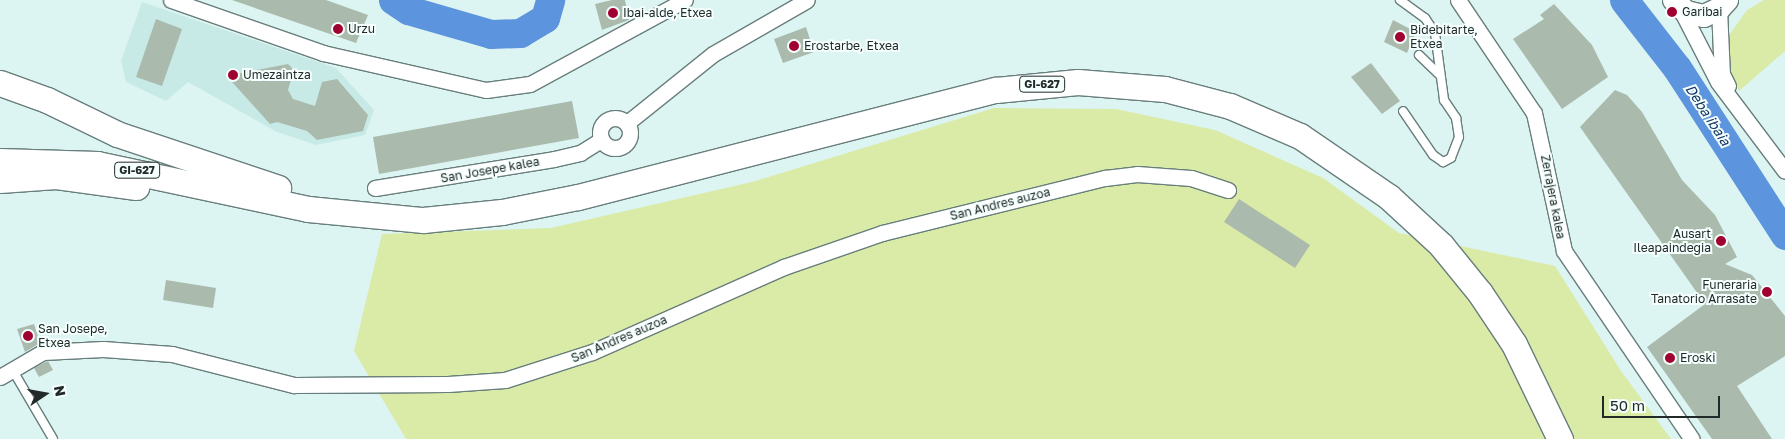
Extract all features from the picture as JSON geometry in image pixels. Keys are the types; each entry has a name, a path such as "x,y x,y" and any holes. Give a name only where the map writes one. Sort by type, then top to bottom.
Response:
{"main road":[{"name":"GI-627","path":"0,161 106,165 270,201 383,219 462,217 578,197 996,90 1078,82 1165,89 1230,106 1300,136 1361,174 1402,208 1441,245 1480,293 1514,344 1560,439"},
{"path":"0,83 47,100 126,137 311,200 383,219"},
{"path":"0,180 56,176 212,200 270,201"}],"street":[{"path":"171,0 323,53 486,90 530,84 685,0"},
{"path":"626,123 713,54 807,0"},
{"name":"Zerrajera kalea","path":"1458,0 1534,113 1564,251 1692,439"},
{"path":"1676,3 1695,15 1745,0"},
{"path":"1676,3 1718,82 1785,171"},
{"path":"1722,6 1722,74 1737,105"},
{"path":"613,118 626,123 630,138 624,146 614,149 601,140 600,131 604,122 613,118"},
{"name":"San Josepe kalea","path":"375,188 554,160 580,153 601,140"},
{"name":"San Andres auzoa","path":"6,373 34,354 50,350 114,349 183,356 294,385 448,384 505,380 592,352 784,266 882,233 1105,178 1137,174 1191,178 1228,190"}],"lane":[{"path":"1400,0 1425,18 1435,33 1444,100 1456,118 1460,137 1451,158 1443,162 1433,155 1403,111"},
{"path":"1419,55 1440,74"},
{"path":"6,373 52,439"}],"shaded area":[{"name":"Umezaintza","path":"142,2 336,68 374,110 365,135 316,145 277,132 188,82 166,101 126,82 121,61"}],"green space":[{"path":"1764,0 1785,0 1785,51 1739,91 1728,66 1727,38 1747,10"},
{"path":"994,108 1116,109 1215,130 1323,178 1399,233 1555,266 1621,371 1671,439 406,439 354,351 382,234 551,228 752,182"}],"building":[{"name":"Urzu","path":"232,0 326,0 368,15 356,43"},
{"name":"Ibai-alde, Etxea","path":"612,0 625,0 629,20 602,30 595,4"},
{"path":"1554,4 1592,45 1608,77 1562,109 1513,39 1544,19 1540,15"},
{"path":"156,19 182,29 162,86 136,77"},
{"name":"Bidebitarte, Etxea","path":"1393,20 1416,32 1407,53 1384,42"},
{"name":"Erostarbe, Etxea","path":"806,27 814,52 783,63 774,39"},
{"path":"1371,63 1400,101 1382,114 1351,77"},
{"path":"288,64 294,70 288,90 293,99 315,106 322,82 337,79 368,115 363,131 317,140 307,131 277,122 270,124 232,82 236,74"},
{"path":"1615,90 1627,95 1642,112 1682,180 1715,215 1737,257 1725,264 1752,275 1785,316 1785,356 1737,386 1772,439 1712,439 1647,347 1705,304 1580,127"},
{"path":"572,101 579,138 379,174 373,137"},
{"path":"1239,199 1310,245 1295,268 1224,222"},
{"path":"166,280 216,288 213,308 163,300"},
{"name":"San Josepe, Etxea","path":"34,324 40,343 25,352 17,329"},
{"path":"48,361 53,370 39,377 34,368"}],"waterway":[{"name":"Deba ibaia","path":"393,0 408,10 491,34 520,33 545,18 550,0"},
{"name":"Deba ibaia","path":"1624,0 1677,68 1785,235"}],"place":[{"name":"Garibai","path":"1672,12"},
{"name":"Ibai-alde, Etxea","path":"613,13"},
{"name":"Urzu","path":"338,29"},
{"name":"Bidebitarte, Etxea","path":"1400,37"},
{"name":"Erostarbe, Etxea","path":"794,46"},
{"name":"Umezaintza","path":"233,75"},
{"name":"Ausart Ileapaindegia","path":"1721,241"},
{"name":"Funeraria Tanatorio Arrasate","path":"1767,292"},
{"name":"San Josepe, Etxea","path":"28,336"},
{"name":"Eroski","path":"1670,358"}]}
